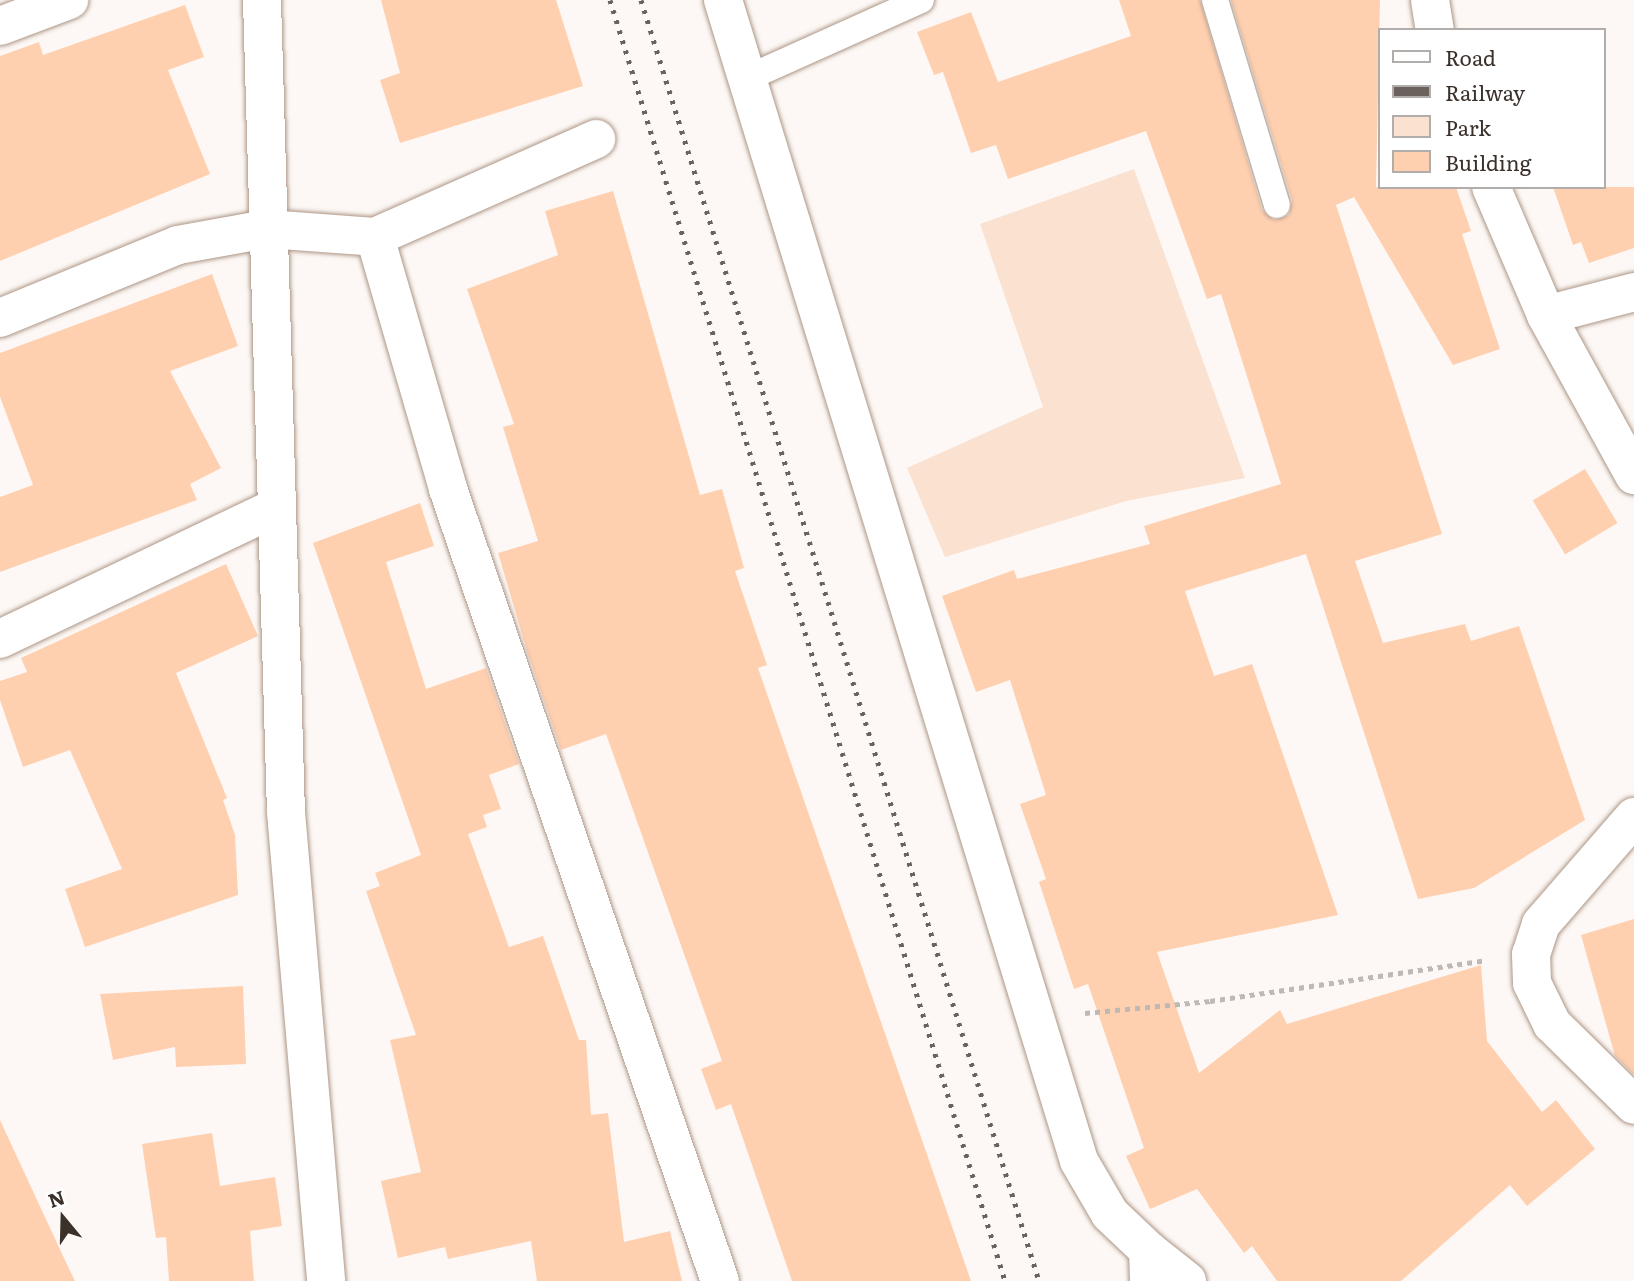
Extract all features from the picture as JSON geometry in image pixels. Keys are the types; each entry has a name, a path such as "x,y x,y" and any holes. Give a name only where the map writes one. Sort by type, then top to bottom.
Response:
{"street":[{"path":"0,26 69,0"},
{"path":"262,0 273,509 286,812 326,1281"},
{"path":"723,0 743,80 1079,1161 1110,1214 1148,1266 1187,1281"},
{"path":"1430,0 1435,28"},
{"path":"0,318 178,245 267,229 375,237 596,139"},
{"path":"1491,189 1546,315 1634,475"},
{"path":"375,237 449,489 720,1281"},
{"path":"1546,315 1634,292"},
{"path":"0,639 273,509"},
{"path":"1634,817 1541,923 1531,954 1532,983 1552,1024 1634,1105"}],"lane":[{"path":"743,80 921,0"},
{"path":"1215,0 1278,205"}],"path":[{"path":"1035,1018 1210,1001 1531,954"}],"green space":[{"path":"1134,169 1245,478 1126,501 945,557 907,468 1043,407 980,224"}],"building":[{"path":"381,0 556,0 583,86 400,143 380,80 400,73"},
{"path":"1119,0 1200,0 1262,210 1274,220 1289,215 1292,200 1231,0 1380,0 1376,187 1457,189 1471,231 1462,234 1500,349 1453,365 1354,197 1336,205 1442,534 1355,561 1383,643 1465,624 1471,641 1519,626 1585,820 1474,888 1418,899 1306,554 1185,591 1214,676 1252,664 1338,915 1157,952 1199,1073 1280,1010 1287,1024 1481,965 1487,1041 1542,1112 1556,1100 1595,1149 1527,1206 1510,1185 1401,1281 1277,1281 1252,1246 1244,1253 1197,1189 1150,1209 1126,1156 1144,1148 1088,984 1074,989 1039,882 1046,879 1020,804 1046,795 1010,680 976,692 942,596 1014,570 1017,579 1150,544 1144,526 1281,484 1221,294 1207,299 1146,131 1008,179 996,145 971,153 943,72 934,75 917,32 971,12 998,82 1131,36"},
{"path":"185,5 204,57 168,70 210,174 0,261 0,56 39,42 43,55"},
{"path":"1634,187 1634,248 1589,263 1581,242 1573,245 1554,189"},
{"path":"613,191 700,495 722,489 744,568 735,571 767,665 758,668 971,1281 792,1281 731,1104 716,1110 701,1069 722,1061 606,734 561,750 528,654 498,553 538,541 503,427 514,424 467,289 558,255 545,211"},
{"path":"212,274 238,346 170,371 221,468 190,484 197,500 0,572 0,497 33,485 0,397 0,353"},
{"path":"1585,469 1617,523 1565,554 1533,500"},
{"path":"420,503 434,546 386,562 426,689 486,668 519,764 489,775 501,809 483,815 487,827 468,834 509,947 543,936 579,1040 586,1040 591,1115 608,1113 624,1242 670,1231 682,1281 537,1281 531,1241 448,1259 445,1247 398,1258 381,1181 421,1172 390,1040 416,1035 366,891 380,886 375,873 421,855 313,543"},
{"path":"226,564 258,636 176,673 227,798 223,800 235,835 238,895 85,947 65,889 122,869 70,750 23,767 0,700 0,681 27,672 21,658"},
{"path":"1634,919 1633,1074 1615,1056 1581,935"},
{"path":"243,986 246,1064 176,1067 175,1047 113,1060 100,994"},
{"path":"0,1120 63,1256 75,1281 0,1281"},
{"path":"212,1133 220,1186 275,1177 282,1226 250,1231 254,1281 169,1281 166,1237 156,1238 142,1144"}],"railway":[{"path":"610,0 1005,1281"},
{"path":"641,0 1039,1281"}]}
